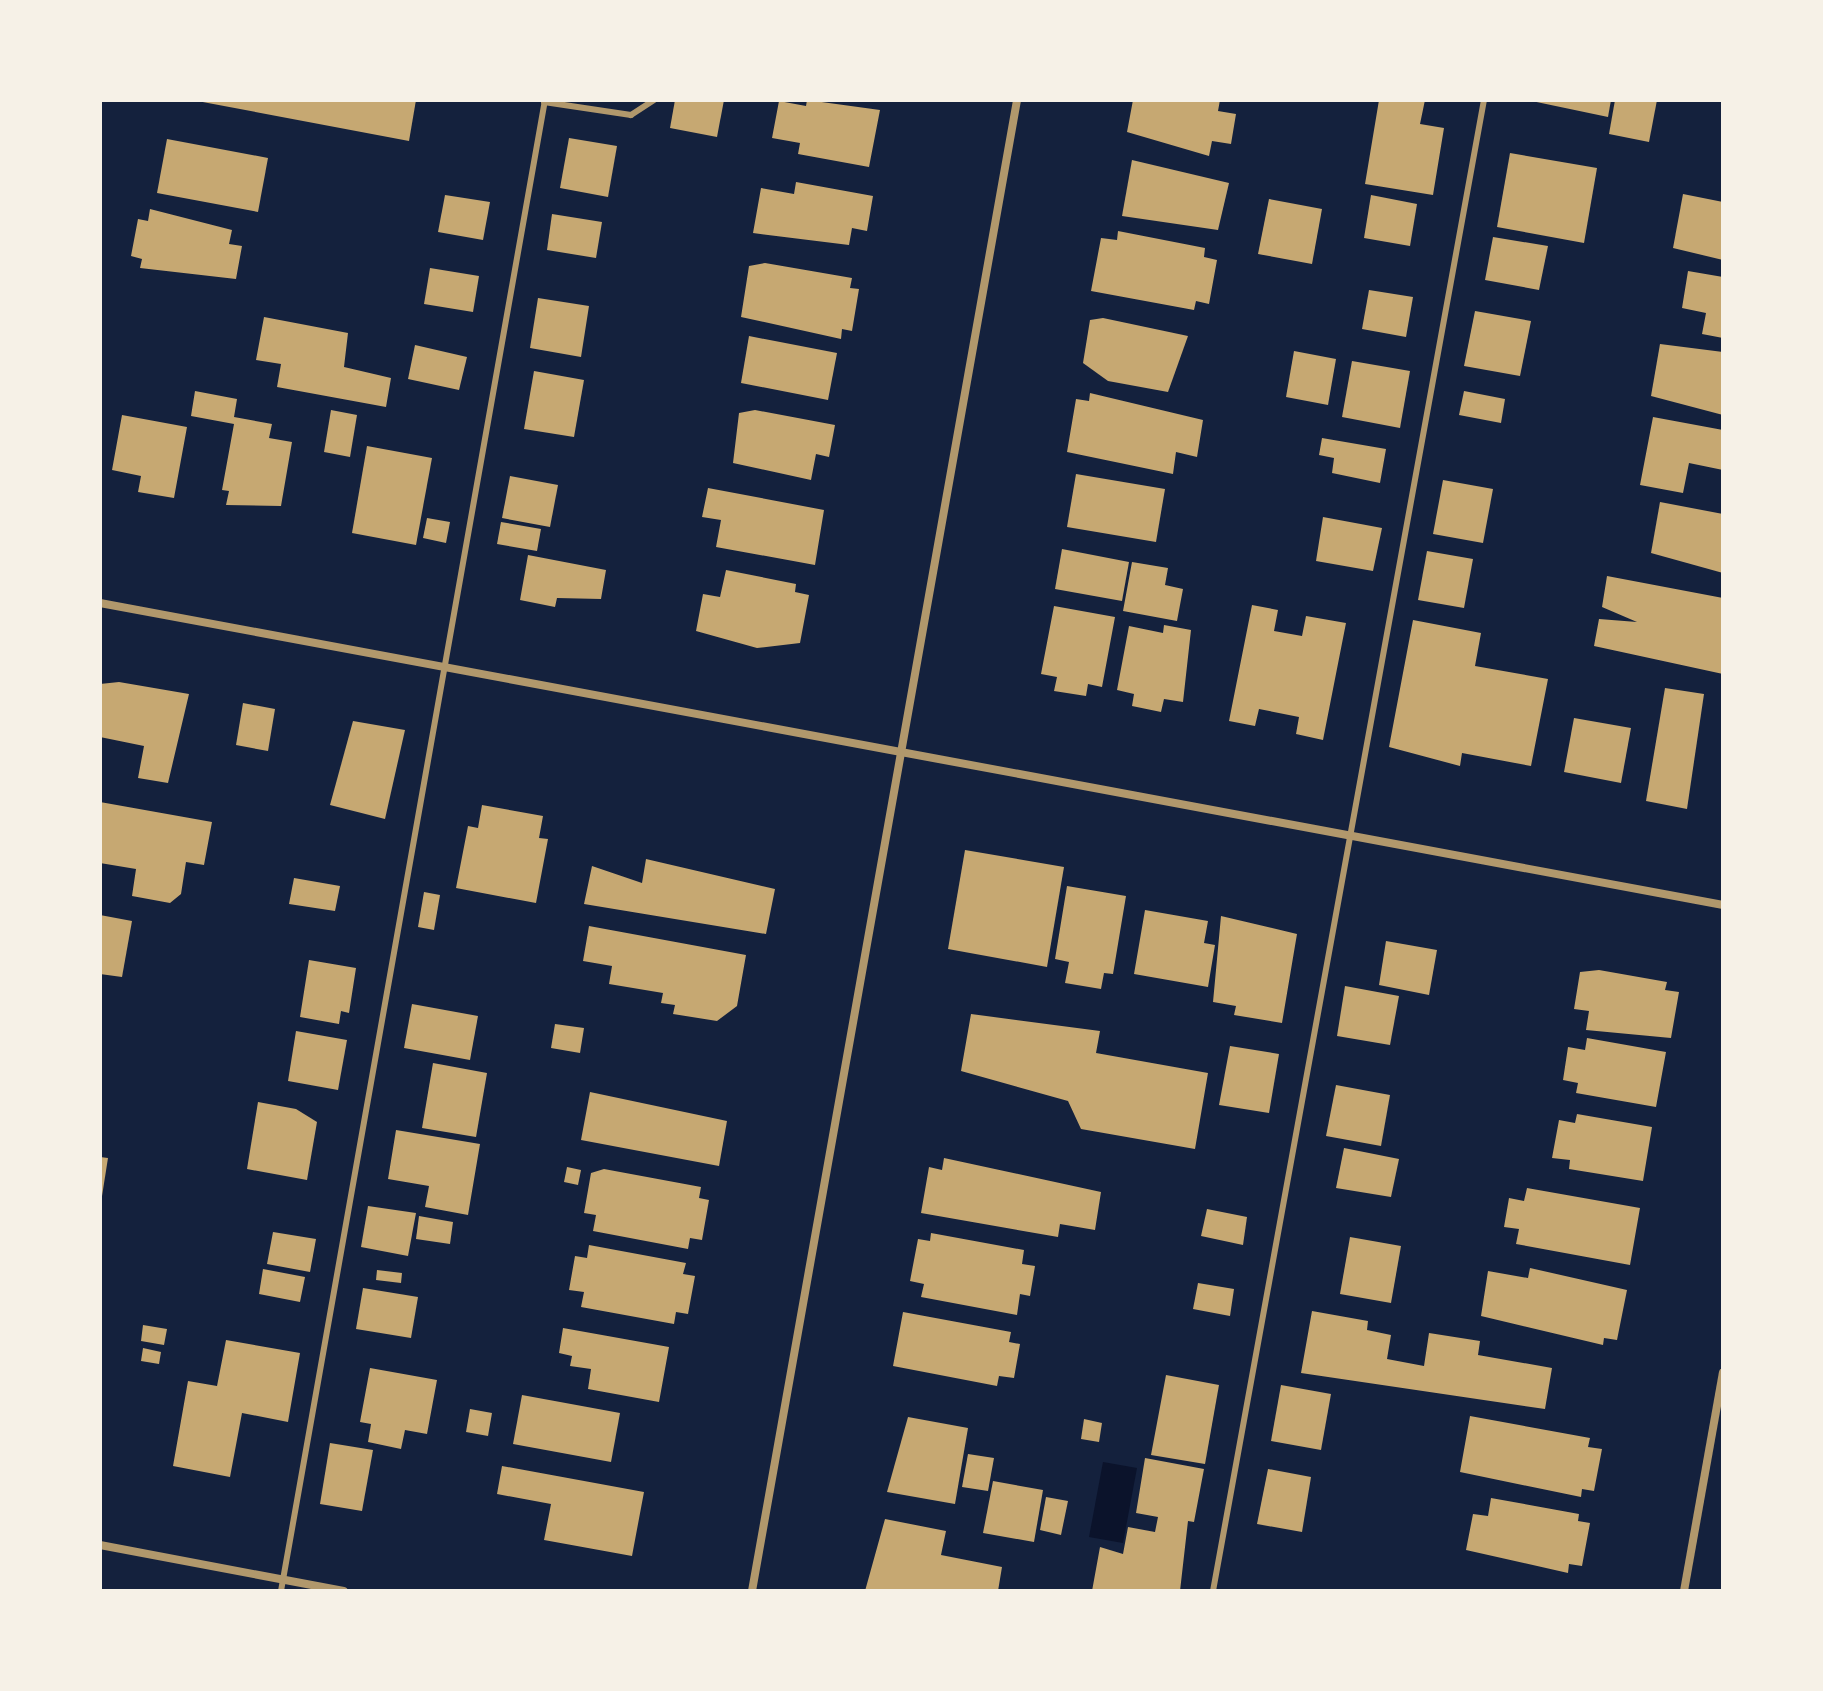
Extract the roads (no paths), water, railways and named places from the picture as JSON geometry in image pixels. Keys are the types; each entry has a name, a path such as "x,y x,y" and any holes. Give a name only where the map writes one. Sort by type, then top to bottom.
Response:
{"street":[{"path":"752,1591 1017,100"},
{"path":"100,603 1723,905"},
{"path":"1684,1591 1723,1372"},
{"path":"100,1545 344,1591"}],"lane":[{"path":"281,1591 545,101 631,115 654,100"},
{"path":"1213,1591 1484,100"}],"water":[{"path":"1103,1462 1137,1468 1123,1543 1089,1537"}]}
